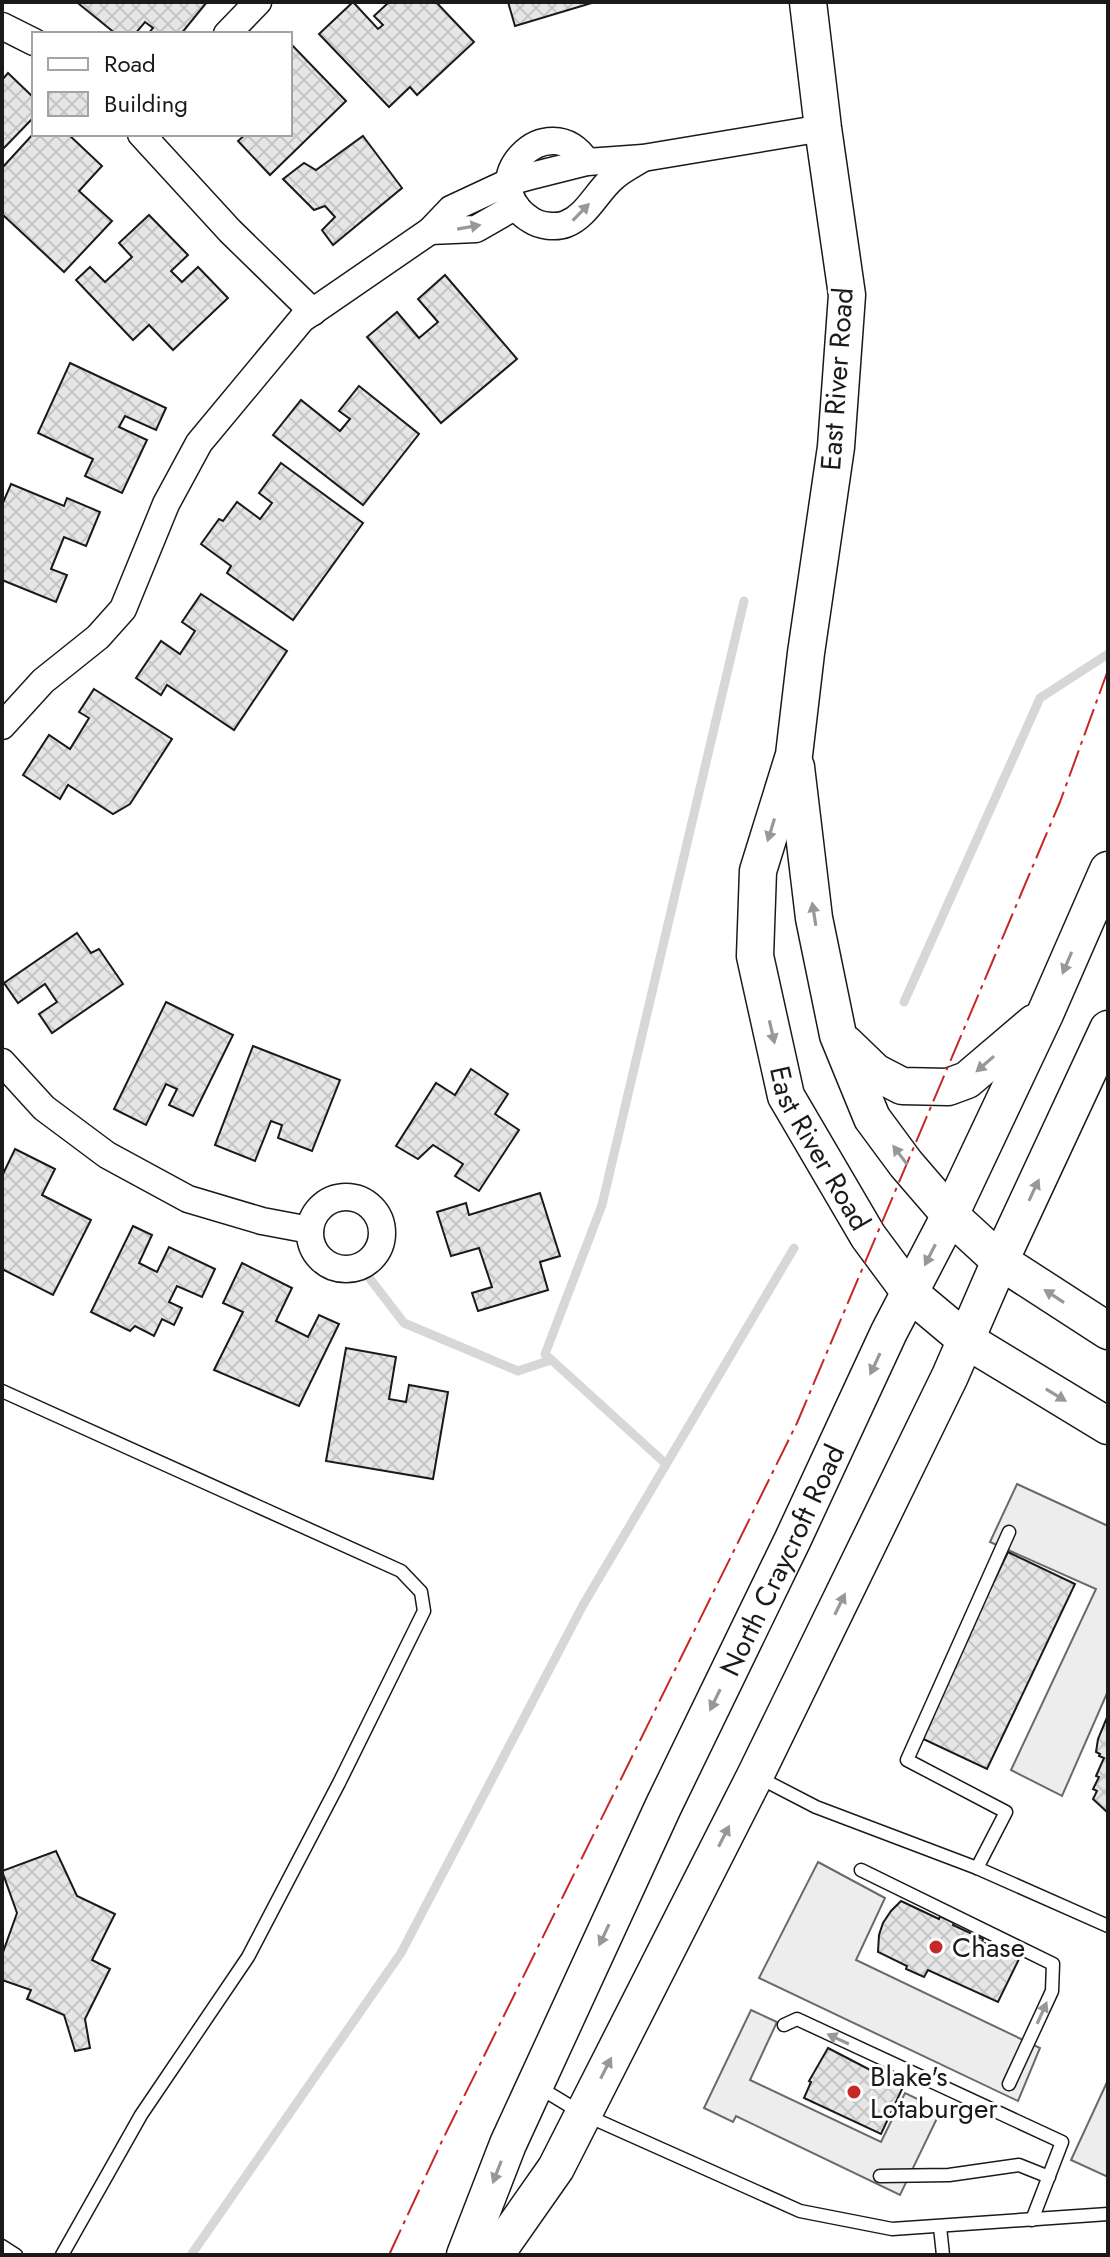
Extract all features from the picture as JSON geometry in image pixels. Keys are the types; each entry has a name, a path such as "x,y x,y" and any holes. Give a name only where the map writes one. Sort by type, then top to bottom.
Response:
{"main road":[{"name":"East River Road","path":"808,2 847,295 836,447 794,755 758,871 755,956 786,1096 868,1236 911,1294 966,1340 1108,1426"},
{"name":"East River Road","path":"794,755 814,918 838,1035 872,1118 950,1215 1000,1261 1108,1331"},
{"name":"North Craycroft Road","path":"465,2255 534,2085 663,1807 889,1332 950,1215 1045,1014 1108,870"},
{"path":"838,1035 875,1072 902,1086 948,1087 967,1080 1045,1014"},
{"path":"495,2255 556,2168 755,1776 867,1550 1108,1029"}],"street":[{"path":"229,32 258,2"},
{"path":"2,26 32,41"},
{"path":"643,158 614,177 584,212 568,224 556,227 536,224 522,215 512,194 512,168 521,154 541,143 554,141 568,144 581,153 587,162 643,158 823,128"},
{"path":"143,136 230,231 313,312"},
{"path":"2,726 43,681 98,637 123,609 166,504 199,443 302,319 430,231 476,229 512,194"},
{"path":"2,1062 44,1108 107,1155 188,1199 262,1221 310,1230"}],"lane":[{"path":"2,1391 401,1571 421,1592 424,1611 248,1957 141,2115 62,2255"},
{"path":"977,1868 1006,1812 907,1760 1009,1532"},
{"path":"755,1776 816,1807 977,1868 1108,1926"},
{"path":"861,1870 1053,1964 1052,1991 1009,2084"},
{"path":"784,2025 797,2019 1062,2142 1032,2220"},
{"path":"534,2085 583,2114 800,2211 892,2229 1108,2214"},
{"path":"880,2176 949,2175 1019,2165 1049,2177"},
{"path":"940,2227 943,2255"},
{"path":"2,2246 16,2255"}],"shaded area":[{"path":"1017,1484 1108,1526 1108,1691 1062,1796 1011,1770 1096,1589 990,1542"},
{"path":"818,1862 885,1898 856,1960 1040,2048 1018,2101 759,1978"},
{"path":"751,2010 777,2022 750,2080 881,2142 905,2093 941,2110 900,2195 736,2116 733,2122 704,2108"},
{"path":"1108,2080 1108,2177 1071,2160"}],"building":[{"path":"207,2 183,32 150,32 153,28 145,22 137,32 114,32 79,4"},
{"path":"353,2 378,29 383,25 374,16 389,2 436,2 474,42 417,95 410,87 389,107 319,34"},
{"path":"508,2 595,2 515,26"},
{"path":"292,45 346,101 270,175 238,141 244,136 292,136"},
{"path":"8,73 32,96 32,119 2,150 2,80"},
{"path":"32,135 70,136 102,166 79,191 112,221 64,272 2,214 2,168"},
{"path":"363,136 402,188 333,245 322,230 335,217 325,206 314,210 283,179 304,163 316,170"},
{"path":"149,215 188,255 171,271 182,282 198,267 228,298 173,350 149,325 133,340 76,280 90,267 105,282 132,257 119,243"},
{"path":"445,275 517,359 441,423 367,337 397,312 419,338 438,322 418,299"},
{"path":"70,363 166,408 156,430 125,416 119,427 147,440 122,493 85,476 93,459 38,433"},
{"path":"359,386 419,434 363,505 273,435 301,400 340,431 350,419 339,411"},
{"path":"281,463 363,523 293,620 227,573 231,566 201,544 219,519 223,521 237,502 260,519 272,503 259,493"},
{"path":"11,484 64,506 67,498 100,512 86,546 64,537 51,569 67,575 56,602 2,580 2,505"},
{"path":"201,594 287,651 234,730 167,685 161,695 136,678 161,641 180,654 195,631 182,622"},
{"path":"94,689 172,739 130,804 113,814 68,785 60,799 23,775 49,735 70,749 89,718 79,712"},
{"path":"77,933 91,953 99,949 123,984 52,1033 39,1014 57,1002 45,984 18,1003 4,983"},
{"path":"166,1002 233,1035 193,1116 169,1105 177,1089 166,1084 146,1125 114,1109"},
{"path":"253,1046 340,1080 312,1151 278,1138 282,1125 271,1121 255,1161 215,1145"},
{"path":"471,1069 508,1094 495,1114 519,1130 479,1191 455,1176 463,1164 433,1145 418,1159 396,1146 436,1083 455,1095"},
{"path":"15,1149 55,1169 42,1195 91,1220 53,1295 2,1269 2,1176"},
{"path":"540,1193 560,1256 540,1262 548,1290 478,1311 472,1293 492,1287 479,1248 451,1256 437,1212 466,1203 469,1215"},
{"path":"133,1226 152,1235 139,1263 157,1272 169,1247 215,1269 202,1297 177,1286 169,1302 182,1308 174,1325 162,1319 154,1336 135,1326 130,1331 91,1312"},
{"path":"242,1263 292,1288 276,1321 308,1337 319,1315 339,1324 299,1406 214,1370 243,1312 223,1303"},
{"path":"346,1348 396,1357 389,1399 406,1402 409,1385 448,1392 433,1479 326,1461"},
{"path":"1008,1552 1075,1584 987,1769 919,1737"},
{"path":"1108,1715 1108,1813 1093,1799 1097,1791 1093,1789 1104,1758 1096,1752 1098,1739"},
{"path":"56,1851 77,1896 115,1914 92,1960 110,1969 85,2019 90,2048 75,2051 64,2015 27,1999 31,1990 2,1980 2,1955 17,1913 2,1871"},
{"name":"Chase","path":"901,1901 939,1919 940,1916 983,1939 982,1942 1019,1959 998,2002 928,1970 924,1977 878,1952 883,1923"},
{"name":"Blake's Lotaburger","path":"828,2048 903,2087 881,2134 804,2098 809,2081"}],"waterway":[{"path":"666,1464 545,1354 602,1205 744,601"},
{"path":"904,1002 1040,698 1108,654"},
{"path":"191,2255 401,1953 583,1605 794,1248"},
{"path":"367,1275 404,1323 518,1371 551,1360"}],"power":[{"path":"389,2255 442,2141 797,1423 1060,802 1108,670"}],"place":[{"name":"Chase","path":"936,1947"},
{"name":"Blake's Lotaburger","path":"854,2092"}]}
